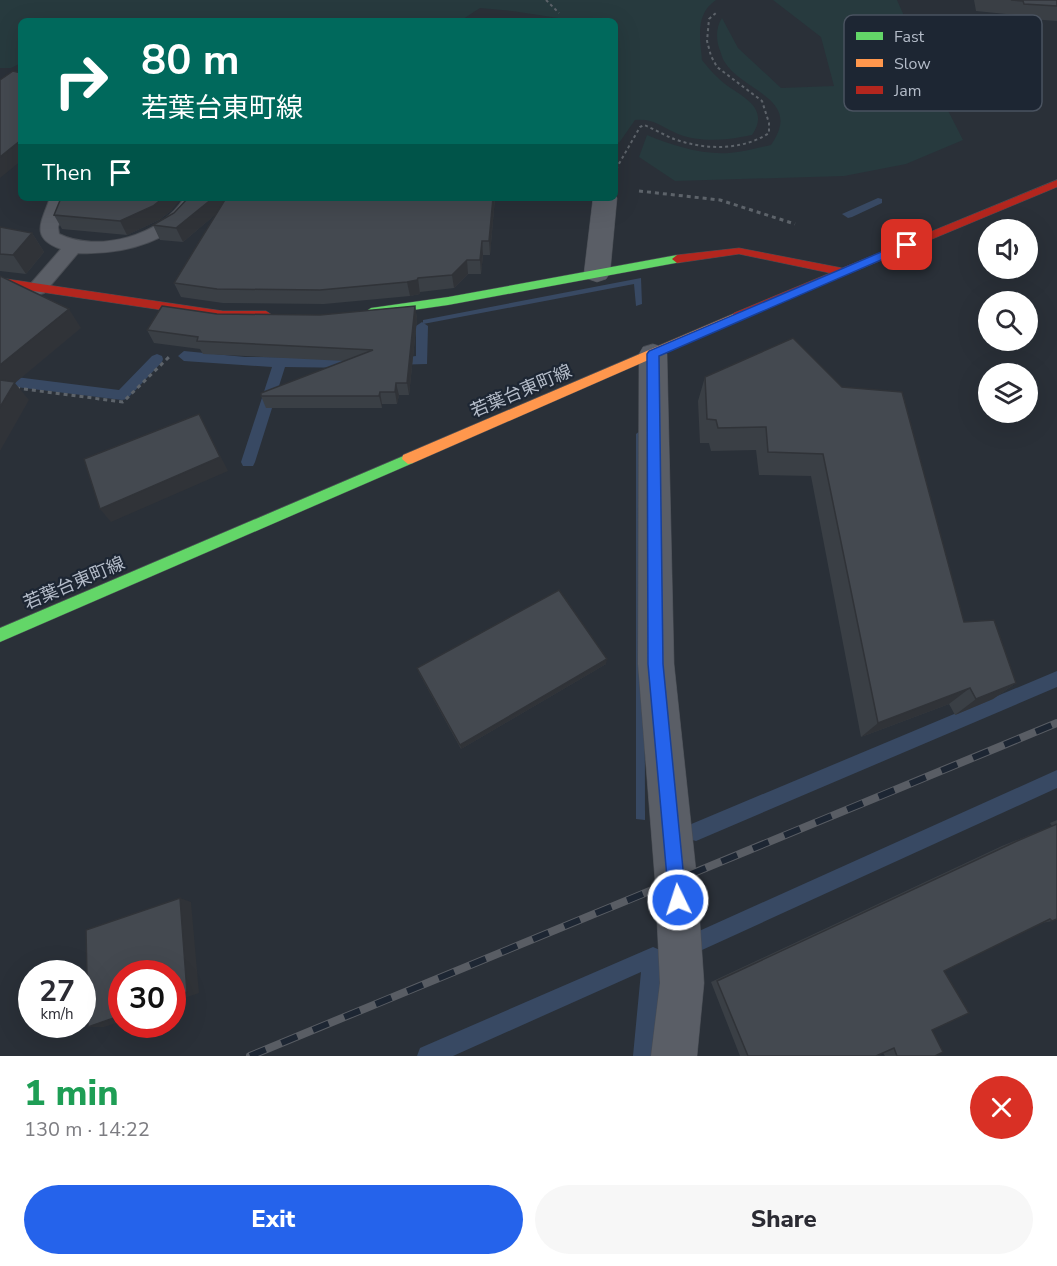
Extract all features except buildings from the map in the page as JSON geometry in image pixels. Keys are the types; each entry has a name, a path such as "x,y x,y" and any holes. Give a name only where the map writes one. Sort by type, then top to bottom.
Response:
{"main road":[{"name":"若葉台東町線","path":"0,635 842,272 1057,183"},
{"path":"356,313 410,308 501,293 634,266 739,251 842,272"},
{"path":"0,282 223,315 279,316"}],"street":[{"path":"597,273 605,201"},
{"path":"653,354 656,664 676,880 682,983 674,1056"}],"lane":[{"path":"57,201 49,227 51,237 68,246 118,244 146,236 168,226 182,214 191,201"},
{"path":"38,288 74,246"}],"path":[{"path":"546,0 560,13"},
{"path":"618,166 640,127 644,125 676,140 717,147 760,141 769,133 769,123 762,101 717,67 711,56 707,41 709,19 717,12"},
{"path":"11,388 123,402 170,356"}],"green space":[{"path":"0,0 716,0 705,12 700,27 702,60 722,81 747,99 758,118 752,135 705,140 678,134 652,122 635,120 619,143 618,18 558,18 480,8 465,18 18,18 18,64 11,68 0,68"},
{"path":"773,0 897,0 904,15 844,15 844,111 948,111 963,140 906,164 844,176 675,181 639,157 647,135 676,146 719,153 745,151 771,145 779,129 780,116 767,97 733,72 724,61 717,36 722,18 738,48 781,88 834,86 821,37"}],"water":[{"path":"641,278 642,304 636,306 634,284 423,324 423,320"},
{"path":"644,428 645,820 636,819 636,434"}],"waterway":[{"path":"1053,132 1057,131"},
{"path":"848,214 878,201"},
{"path":"394,362 422,361 422,326"},
{"path":"184,356 245,362 355,363"},
{"path":"0,380 122,395 157,359"},
{"path":"248,462 280,363"},
{"path":"696,832 1057,679"},
{"path":"695,943 1057,779"},
{"path":"428,1056 653,957 644,1056"}],"railway":[{"path":"250,1056 1057,723"}],"traffic: fast":[{"path":"371,312 448,301 677,259"},
{"path":"0,635 408,459"}],"traffic: slow":[{"path":"408,459 738,316"}],"traffic: jam":[{"path":"738,316 1057,183"},
{"path":"677,259 739,251 842,272"},
{"path":"0,282 223,315 266,315"}],"route":[{"path":"678,900 656,664 653,354 907,245"}]}
